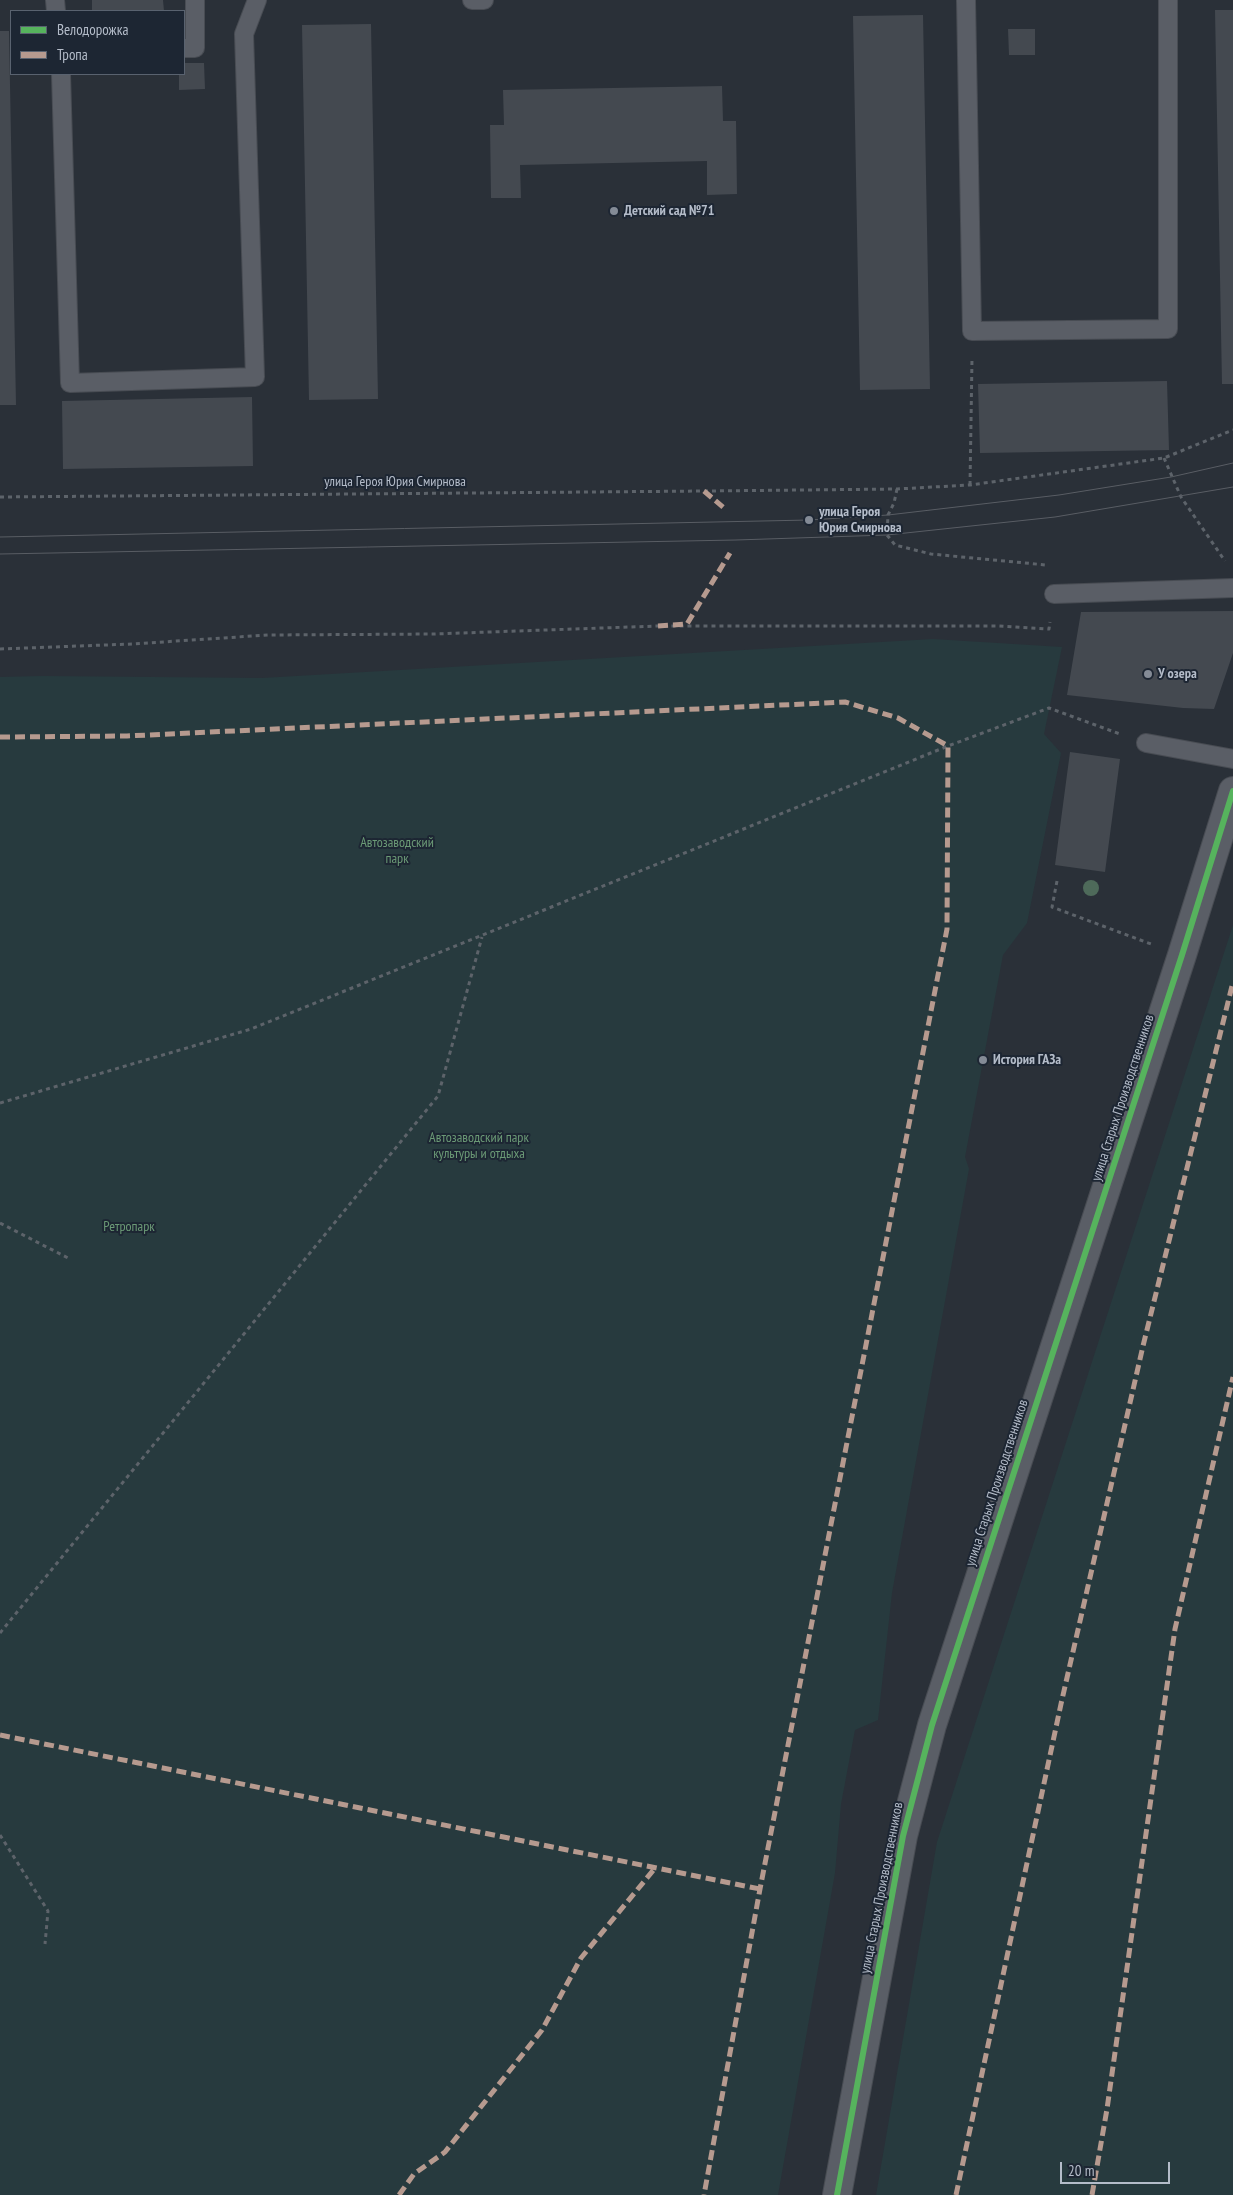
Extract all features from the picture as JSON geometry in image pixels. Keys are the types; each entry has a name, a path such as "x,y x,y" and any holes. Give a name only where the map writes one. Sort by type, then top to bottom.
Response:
{"street":[{"name":"улица Старых Производственников","path":"837,2195 903,1836 932,1725 1182,955 1233,791"}],"lane":[{"path":"185,48 195,48 195,0"},
{"path":"60,75 70,383 255,377 244,34 257,0"},
{"path":"472,0 484,0"},
{"path":"966,0 972,331 1168,329 1168,0"},
{"path":"1054,594 1233,588"},
{"path":"1146,743 1233,759"}],"path":[{"path":"970,485 972,331"},
{"path":"1164,458 1181,497 1219,549 1228,566"},
{"path":"0,650 268,635 434,634 658,626 979,626 1050,629 1054,594 1054,566 931,554 895,544 887,535 888,515 894,503 897,489"},
{"path":"0,1103 251,1029 948,746 1049,708 1146,743"},
{"path":"1057,881 1052,907 1182,955"},
{"path":"0,1634 438,1096 483,936"},
{"path":"0,1223 68,1258"},
{"path":"0,1835 48,1911 45,1944"}],"green space":[{"name":"Автозаводский парк культуры и отдыха","path":"933,639 1062,647 1044,734 1061,753 1027,923 1003,955 965,1157 969,1169 892,1593 878,1720 855,1730 841,1804 835,1873 778,2195 0,2195 0,677 262,678"},
{"path":"1233,925 1233,2195 876,2195 937,1842"}],"building":[{"path":"92,0 163,0 164,10 92,10"},
{"path":"1215,10 1233,10 1233,384 1222,384"},
{"path":"923,15 930,389 860,390 853,16"},
{"path":"371,24 378,399 309,400 302,25"},
{"path":"1008,29 1035,29 1035,55 1009,55"},
{"path":"0,31 9,31 16,405 0,405"},
{"path":"185,63 204,63 205,89 179,90 179,75 185,75"},
{"path":"722,86 723,121 736,121 737,194 707,195 707,161 520,165 521,198 491,198 490,125 504,125 503,90"},
{"path":"1167,381 1169,450 980,453 978,384"},
{"path":"252,397 253,466 63,469 62,401"},
{"name":"У озера","path":"1233,611 1233,653 1214,709 1183,708 1067,695 1081,612"},
{"path":"1070,752 1120,759 1105,872 1055,865"}],"tram line":[{"path":"0,537 809,520 888,515 1059,495 1171,477 1233,463"},
{"path":"0,554 736,540 887,535 1055,517 1233,487"}],"marked path":[{"path":"704,491 724,508"},
{"path":"658,626 687,624 730,553"},
{"path":"0,737 127,736 845,702 898,718 948,746 947,929 760,1889 704,2195"},
{"path":"956,2195 1061,1704 1143,1346 1233,982"},
{"path":"1092,2195 1107,2109 1175,1629 1233,1377"},
{"path":"0,1735 760,1889"},
{"path":"399,2195 414,2174 445,2152 542,2030 581,1958 656,1867"}],"cycle path":[{"path":"837,2195 903,1836 932,1725 1182,955 1233,791"}],"place":[{"name":"Детский сад №71","path":"614,211"},
{"name":"улица Героя Юрия Смирнова","path":"809,520"},
{"name":"У озера","path":"1148,674"},
{"name":"История ГАЗа","path":"983,1060"}],"park label":[{"name":"Автозаводский парк","path":"397,852"},
{"name":"Ретропарк","path":"129,1227"}]}
